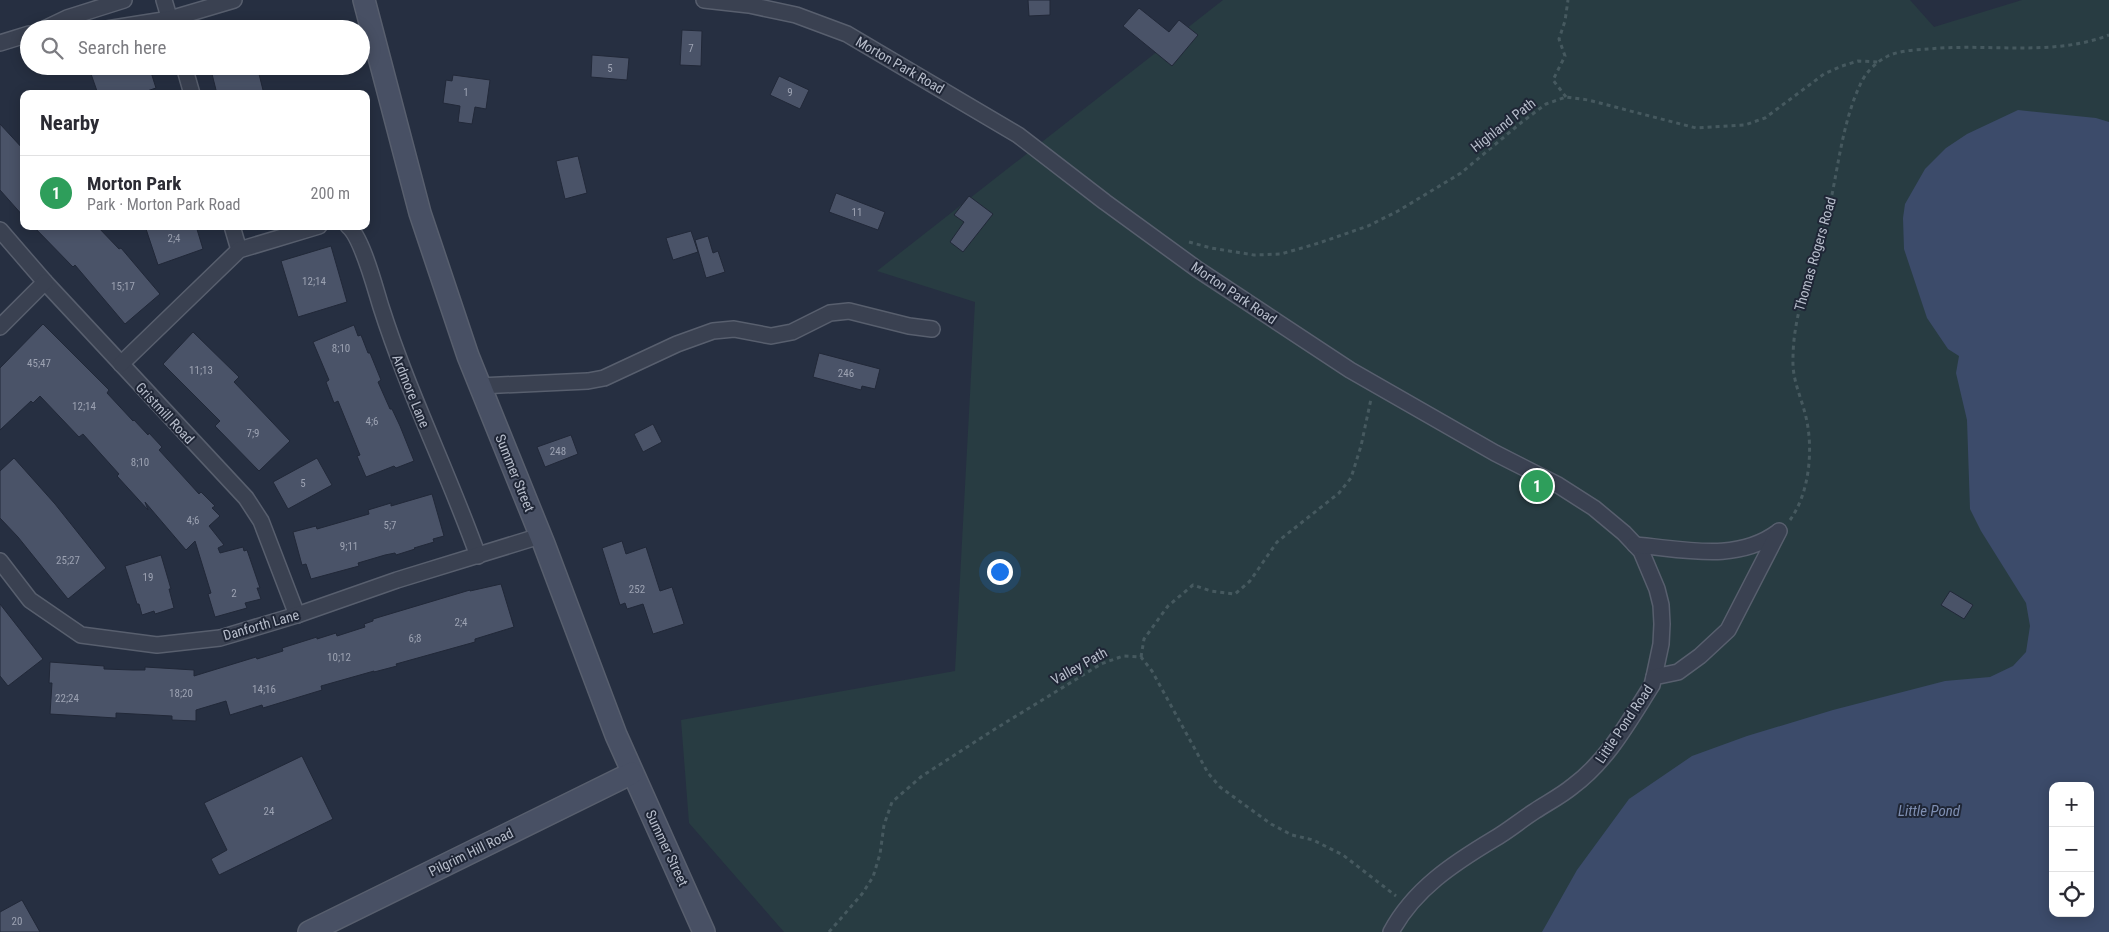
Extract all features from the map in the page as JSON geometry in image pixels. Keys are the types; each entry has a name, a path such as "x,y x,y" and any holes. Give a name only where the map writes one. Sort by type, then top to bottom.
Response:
{"main road":[{"name":"Summer Street","path":"364,0 369,20"},
{"name":"Summer Street","path":"370,23 420,213 462,339 632,773 704,932"},
{"name":"Pilgrim Hill Road","path":"309,932 632,773"}],"street":[{"path":"63,20 124,0"},
{"path":"164,0 170,20"},
{"path":"182,20 234,0"},
{"name":"Morton Park Road","path":"704,0 749,4 796,15 847,34 1018,136 1197,269 1350,370 1594,508 1624,532 1641,551 1661,605 1661,644 1654,678"},
{"path":"0,43 20,37"},
{"path":"187,75 191,90"},
{"name":"Gristmill Road","path":"0,230 120,364 246,498 261,521 297,615"},
{"path":"233,230 239,250"},
{"path":"120,364 239,250 306,230"},
{"name":"Ardmore Lane","path":"352,230 364,256 394,348 478,556"},
{"path":"0,327 45,282"},
{"path":"480,386 588,381 604,378 677,344 713,331 734,329 771,336 792,332 830,313 849,311 909,326 932,329"},
{"path":"1635,545 1729,552 1754,547 1765,542 1779,531"},
{"name":"Little Pond Road","path":"1391,932 1401,914 1436,878 1465,856 1496,838 1573,787 1593,770 1617,740 1652,685 1654,678 1678,672 1700,656 1728,630 1779,531"},
{"name":"Danforth Lane","path":"0,561 30,600 81,635 157,645 220,638 540,536"}],"path":[{"path":"1566,98 1553,80 1565,56 1559,39 1565,22 1568,0"},
{"name":"Thomas Rogers Road","path":"1779,531 1795,513 1800,503 1808,462 1807,423 1793,376 1794,341 1800,304 1827,217 1842,141 1853,103 1864,76 1879,62 1895,54 1910,51 1951,47 2035,48 2078,44 2109,35"},
{"name":"Highland Path","path":"1185,241 1211,248 1254,255 1281,254 1320,244 1368,226 1398,212 1460,173 1546,104 1566,98 1588,100 1696,128 1744,125 1765,118 1824,74 1858,61 1879,62"},
{"path":"1374,384 1365,428 1351,478 1339,493 1276,542 1250,581 1235,594 1211,591 1193,586 1168,606 1144,639 1141,657 1152,670 1208,773 1220,787 1271,824 1292,835 1314,840 1343,854 1408,906"},
{"name":"Valley Path","path":"829,932 862,894 873,876 880,854 884,825 892,802 922,776 995,728 1101,664 1123,656 1141,657"}],"shaded area":[{"path":"1223,0 1910,0 1934,27 2022,0 2109,0 2109,932 784,932 689,823 681,720 955,671 975,302 877,271"}],"water":[{"name":"Little Pond","path":"2018,110 2096,118 2109,122 2109,932 1542,932 1577,870 1629,799 1692,756 1747,736 1833,710 1945,681 1990,677 2013,666 2026,652 2030,626 2026,603 1981,531 1970,509 1967,420 1956,373 1959,356 1948,349 1927,318 1904,249 1903,218 1905,204 1925,169 1946,148 1967,134"}],"building":[{"path":"1028,0 1050,0 1050,15 1029,16"},
{"path":"1139,8 1169,32 1179,20 1198,35 1172,66 1123,26"},
{"path":"682,30 702,31 701,66 680,65"},
{"path":"592,55 629,58 627,80 591,77"},
{"path":"91,75 152,75 156,88 150,90 97,90"},
{"path":"212,75 259,75 263,90 216,90"},
{"path":"453,75 490,80 486,109 475,107 472,124 458,122 460,106 443,103 446,80 452,81"},
{"path":"779,76 809,90 800,109 770,95"},
{"path":"0,124 20,146 20,212 0,190"},
{"path":"578,156 587,193 565,199 556,161"},
{"path":"836,193 885,212 878,230 829,212"},
{"path":"969,196 993,214 963,252 950,242 964,222 954,215"},
{"path":"37,230 101,230 119,249 121,248 160,294 125,324 75,265 73,267"},
{"path":"146,230 197,230 203,249 158,265"},
{"path":"691,231 698,252 673,260 666,238"},
{"path":"708,236 713,253 718,251 725,272 706,278 695,240"},
{"path":"331,246 347,302 298,317 281,261"},
{"path":"43,324 109,390 107,393 133,421 148,435 149,433 162,447 159,450 199,494 201,492 215,506 212,508 220,516 209,526 224,545 218,548 220,553 243,547 244,551 247,550 260,588 257,588 261,599 245,603 247,608 215,617 208,594 211,593 195,541 186,550 145,502 148,510 117,476 119,474 83,434 79,437 40,396 33,403 31,401 0,430 0,368"},
{"path":"354,325 358,336 361,335 368,353 370,353 381,380 378,382 400,426 414,461 396,468 394,466 366,477 357,456 360,455 338,401 334,403 326,382 329,380 313,342"},
{"path":"193,332 239,377 234,382 290,441 259,471 215,426 220,421 163,364"},
{"path":"819,353 880,369 875,389 862,386 861,390 813,377"},
{"path":"653,424 662,442 643,452 634,434"},
{"path":"571,435 578,454 545,467 537,447"},
{"path":"14,458 55,504 106,568 68,599 18,537 0,518 0,471"},
{"path":"317,458 332,485 288,509 273,482"},
{"path":"432,494 444,536 433,539 434,542 396,555 395,553 385,555 358,563 359,566 311,579 306,564 302,565 293,532 316,526 317,529 369,514 368,510 391,503 391,506"},
{"path":"622,541 626,554 646,547 660,591 672,587 684,624 653,634 643,604 627,609 625,603 620,605 602,548"},
{"path":"161,555 171,589 169,589 174,608 155,614 154,611 142,615 125,566"},
{"path":"501,584 514,627 475,639 475,642 396,664 397,666 321,686 322,690 263,708 262,705 230,715 226,701 196,710 196,721 172,720 172,716 116,713 116,718 50,714 52,683 49,683 50,662 104,666 104,669 145,670 145,667 194,670 194,676 256,657 257,659 283,651 282,648 317,637 317,639 336,633 337,636 365,627 364,624 373,621 373,619 470,590"},
{"path":"1950,591 1973,605 1964,619 1941,605"},
{"path":"0,604 43,659 8,686 0,676"},
{"path":"302,756 333,819 219,875 211,859 227,850 204,803"},
{"path":"22,900 40,932 0,932 0,912"}],"place":[{"name":"Morton Park","path":"1537,486"}]}
